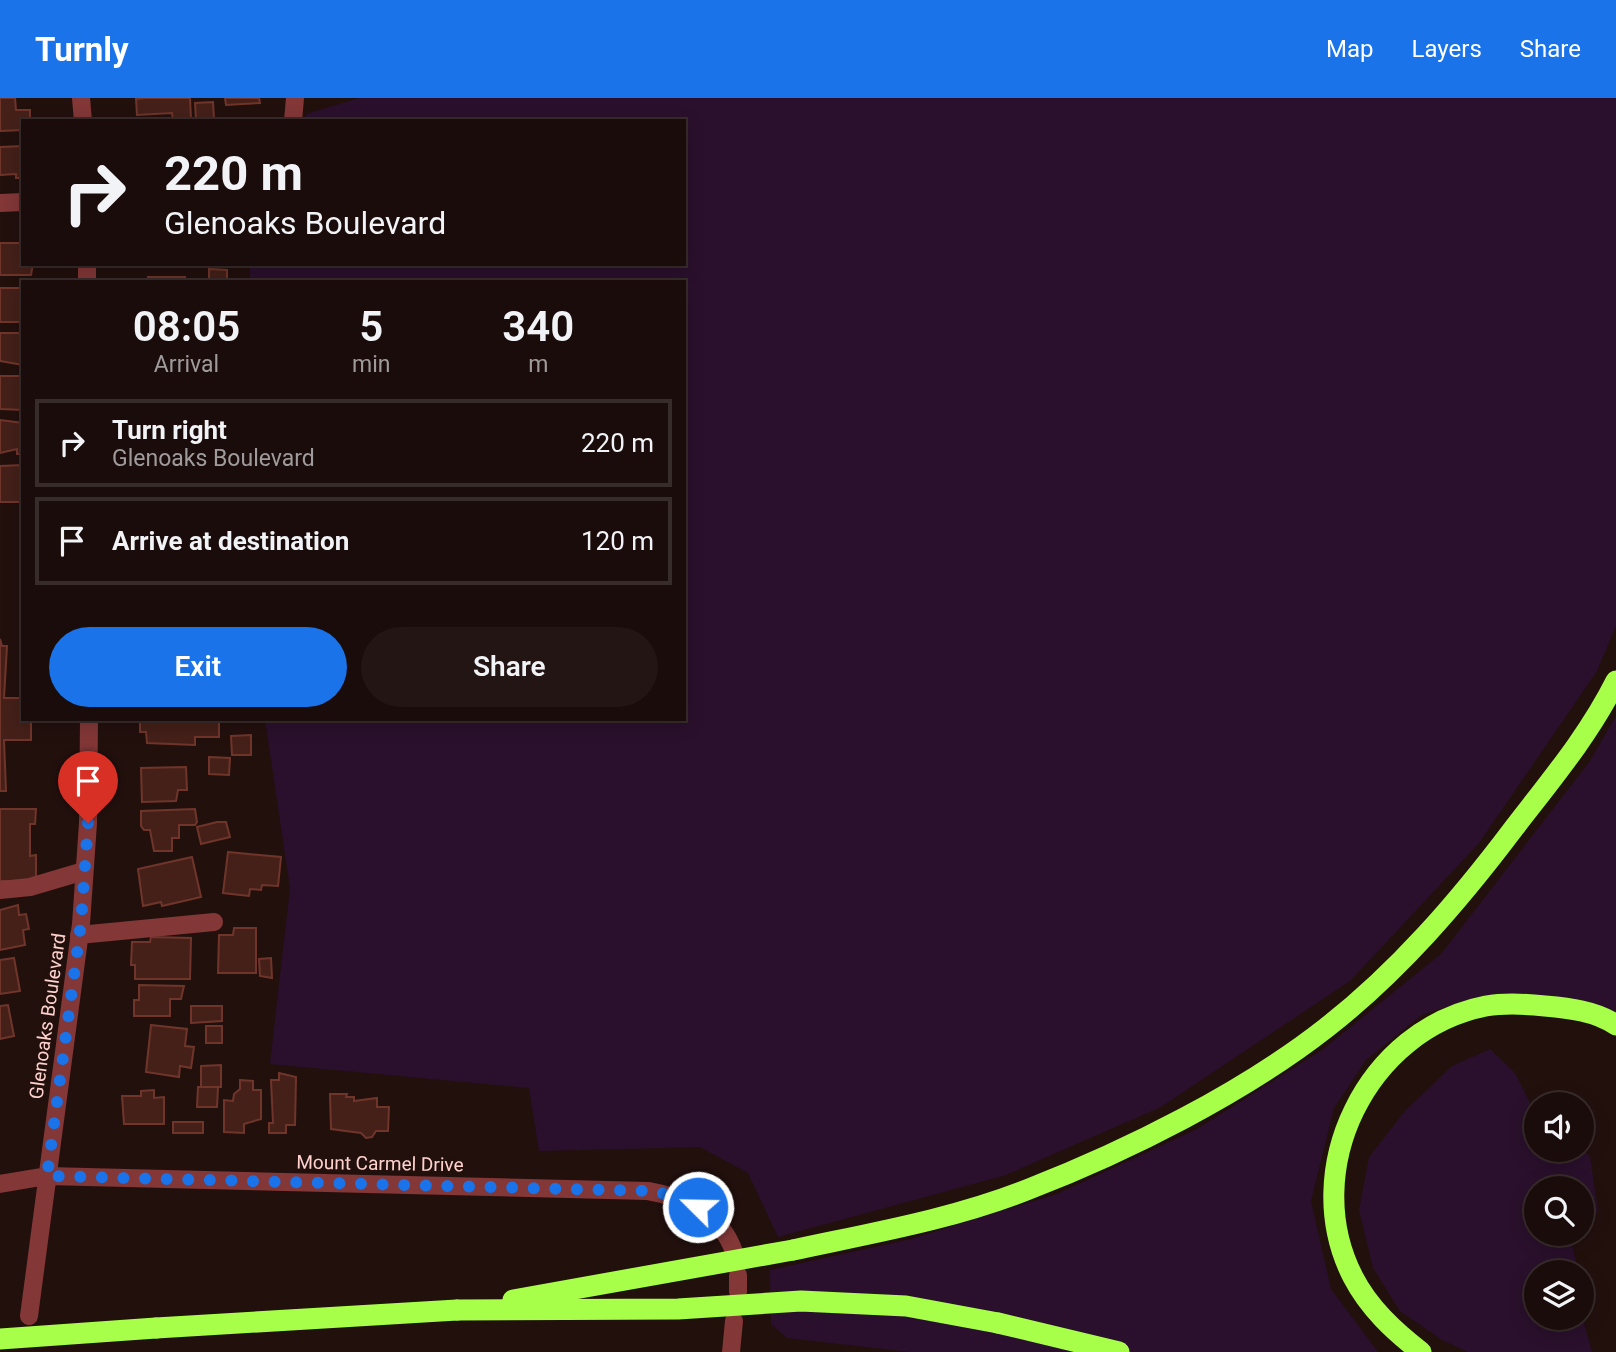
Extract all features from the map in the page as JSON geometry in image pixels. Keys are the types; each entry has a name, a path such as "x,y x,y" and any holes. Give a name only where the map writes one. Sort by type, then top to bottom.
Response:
{"highway":[{"path":"457,1310 793,1250 916,1224 1028,1190 1130,1144 1238,1087 1326,1029 1394,968 1472,884 1595,723 1616,681"},
{"path":"1421,1352 1374,1309 1353,1277 1339,1240 1334,1204 1336,1167 1355,1107 1374,1074 1426,1031 1486,1006 1527,1004 1573,1009 1616,1025"},
{"path":"0,1339 457,1310 678,1309 801,1301 906,1306 999,1323 1119,1352"}],"street":[{"path":"81,98 83,119"},
{"path":"293,119 295,98"},
{"path":"0,203 21,202"},
{"name":"Glenoaks Boulevard","path":"29,1316 79,935 89,721"},
{"path":"0,890 30,887 84,871"},
{"path":"79,935 215,922"},
{"name":"Mount Carmel Drive","path":"0,1184 47,1176 648,1191 677,1196 698,1207 730,1239 734,1252"},
{"path":"731,1352 734,1321"}],"shaded area":[{"path":"359,98 1616,98 1616,626 1597,671 1479,843 1350,981 1161,1107 1006,1175 778,1237 748,1173 700,1147 539,1151 529,1088 270,1064 290,888 265,721 686,721 686,280 250,280 250,266 686,266 686,119 306,119 306,114"},
{"path":"1616,716 1616,1017 1531,995 1474,999 1423,1014 1366,1060 1334,1108 1311,1201 1331,1289 1378,1352 910,1352 787,1338 771,1324 770,1270 907,1240 1057,1194 1197,1129 1322,1050 1441,954 1590,761"},
{"path":"1490,1049 1515,1073 1524,1092 1524,1162 1591,1162 1593,1176 1524,1176 1524,1246 1572,1246 1576,1260 1524,1260 1524,1330 1586,1330 1592,1352 1468,1352 1442,1340 1400,1311 1373,1268 1359,1210 1369,1157 1405,1111 1452,1066"},
{"path":"1594,1184 1598,1211 1594,1216"}],"building":[{"path":"0,98 15,98 16,110 30,110 30,119 21,119 21,130 0,131"},
{"path":"190,98 191,119 173,119 172,113 137,115 136,99"},
{"path":"225,98 259,98 260,103 226,105"},
{"path":"213,102 214,118 196,119 195,103"},
{"path":"21,146 21,178 16,178 16,174 0,175 0,147"},
{"path":"0,243 21,243 21,266 33,266 31,275 0,275"},
{"path":"209,269 227,270 227,280 209,280"},
{"path":"148,277 185,277 185,280 148,280"},
{"path":"0,288 21,288 21,322 0,322"},
{"path":"0,333 21,333 21,365 0,361"},
{"path":"0,376 21,376 21,410 0,409"},
{"path":"0,420 21,423 21,454 17,454 17,449 0,453"},
{"path":"21,465 21,502 0,502 0,466"},
{"path":"0,639 2,646 7,646 4,698 21,698 21,721 31,721 31,740 4,740 6,791 0,791"},
{"path":"140,721 219,721 219,737 195,737 195,745 147,743 146,732 140,732"},
{"path":"251,735 251,755 232,755 231,736"},
{"path":"209,757 230,758 229,775 209,774"},
{"path":"186,767 187,790 178,790 176,801 142,802 141,768"},
{"path":"0,809 36,809 35,824 30,824 30,856 36,855 36,881 0,881"},
{"path":"195,809 197,822 195,825 179,825 179,838 172,838 172,851 154,851 150,830 144,830 141,826 141,811"},
{"path":"226,822 230,837 201,844 197,827"},
{"path":"228,852 281,857 278,886 262,885 261,890 250,889 249,896 223,893"},
{"path":"192,857 201,897 162,906 161,902 143,906 138,869"},
{"path":"18,905 19,915 26,914 29,929 23,930 25,945 0,950 0,910"},
{"path":"234,928 256,928 256,973 218,973 219,935 233,935"},
{"path":"151,937 191,938 190,979 135,979 135,965 131,965 132,942 150,942"},
{"path":"14,958 20,991 0,994 0,960"},
{"path":"271,958 272,978 260,976 259,959"},
{"path":"139,985 184,986 181,999 170,999 170,1016 134,1016 134,1000 139,1000"},
{"path":"8,1005 14,1036 0,1039 0,1006"},
{"path":"191,1006 222,1006 222,1021 191,1023"},
{"path":"151,1025 187,1029 185,1046 194,1047 191,1068 180,1066 179,1077 146,1072"},
{"path":"206,1026 222,1026 222,1043 206,1043"},
{"path":"221,1065 221,1087 201,1087 201,1066"},
{"path":"279,1073 296,1077 295,1125 286,1125 286,1133 269,1133 269,1123 273,1123 271,1080 279,1080"},
{"path":"240,1080 253,1081 253,1090 261,1090 261,1119 244,1124 244,1133 224,1132 224,1100 233,1101 234,1094 240,1089"},
{"path":"198,1087 218,1087 217,1107 197,1107"},
{"path":"154,1090 154,1098 164,1097 164,1124 124,1124 122,1096 141,1096 141,1091"},
{"path":"330,1094 347,1094 346,1097 354,1097 354,1101 377,1098 377,1107 389,1107 388,1131 376,1131 372,1137 366,1138 361,1133 331,1129"},
{"path":"173,1122 203,1122 203,1133 173,1133"}],"route":[{"path":"88,823 81,923 47,1176 648,1191 677,1196 698,1207"}]}
